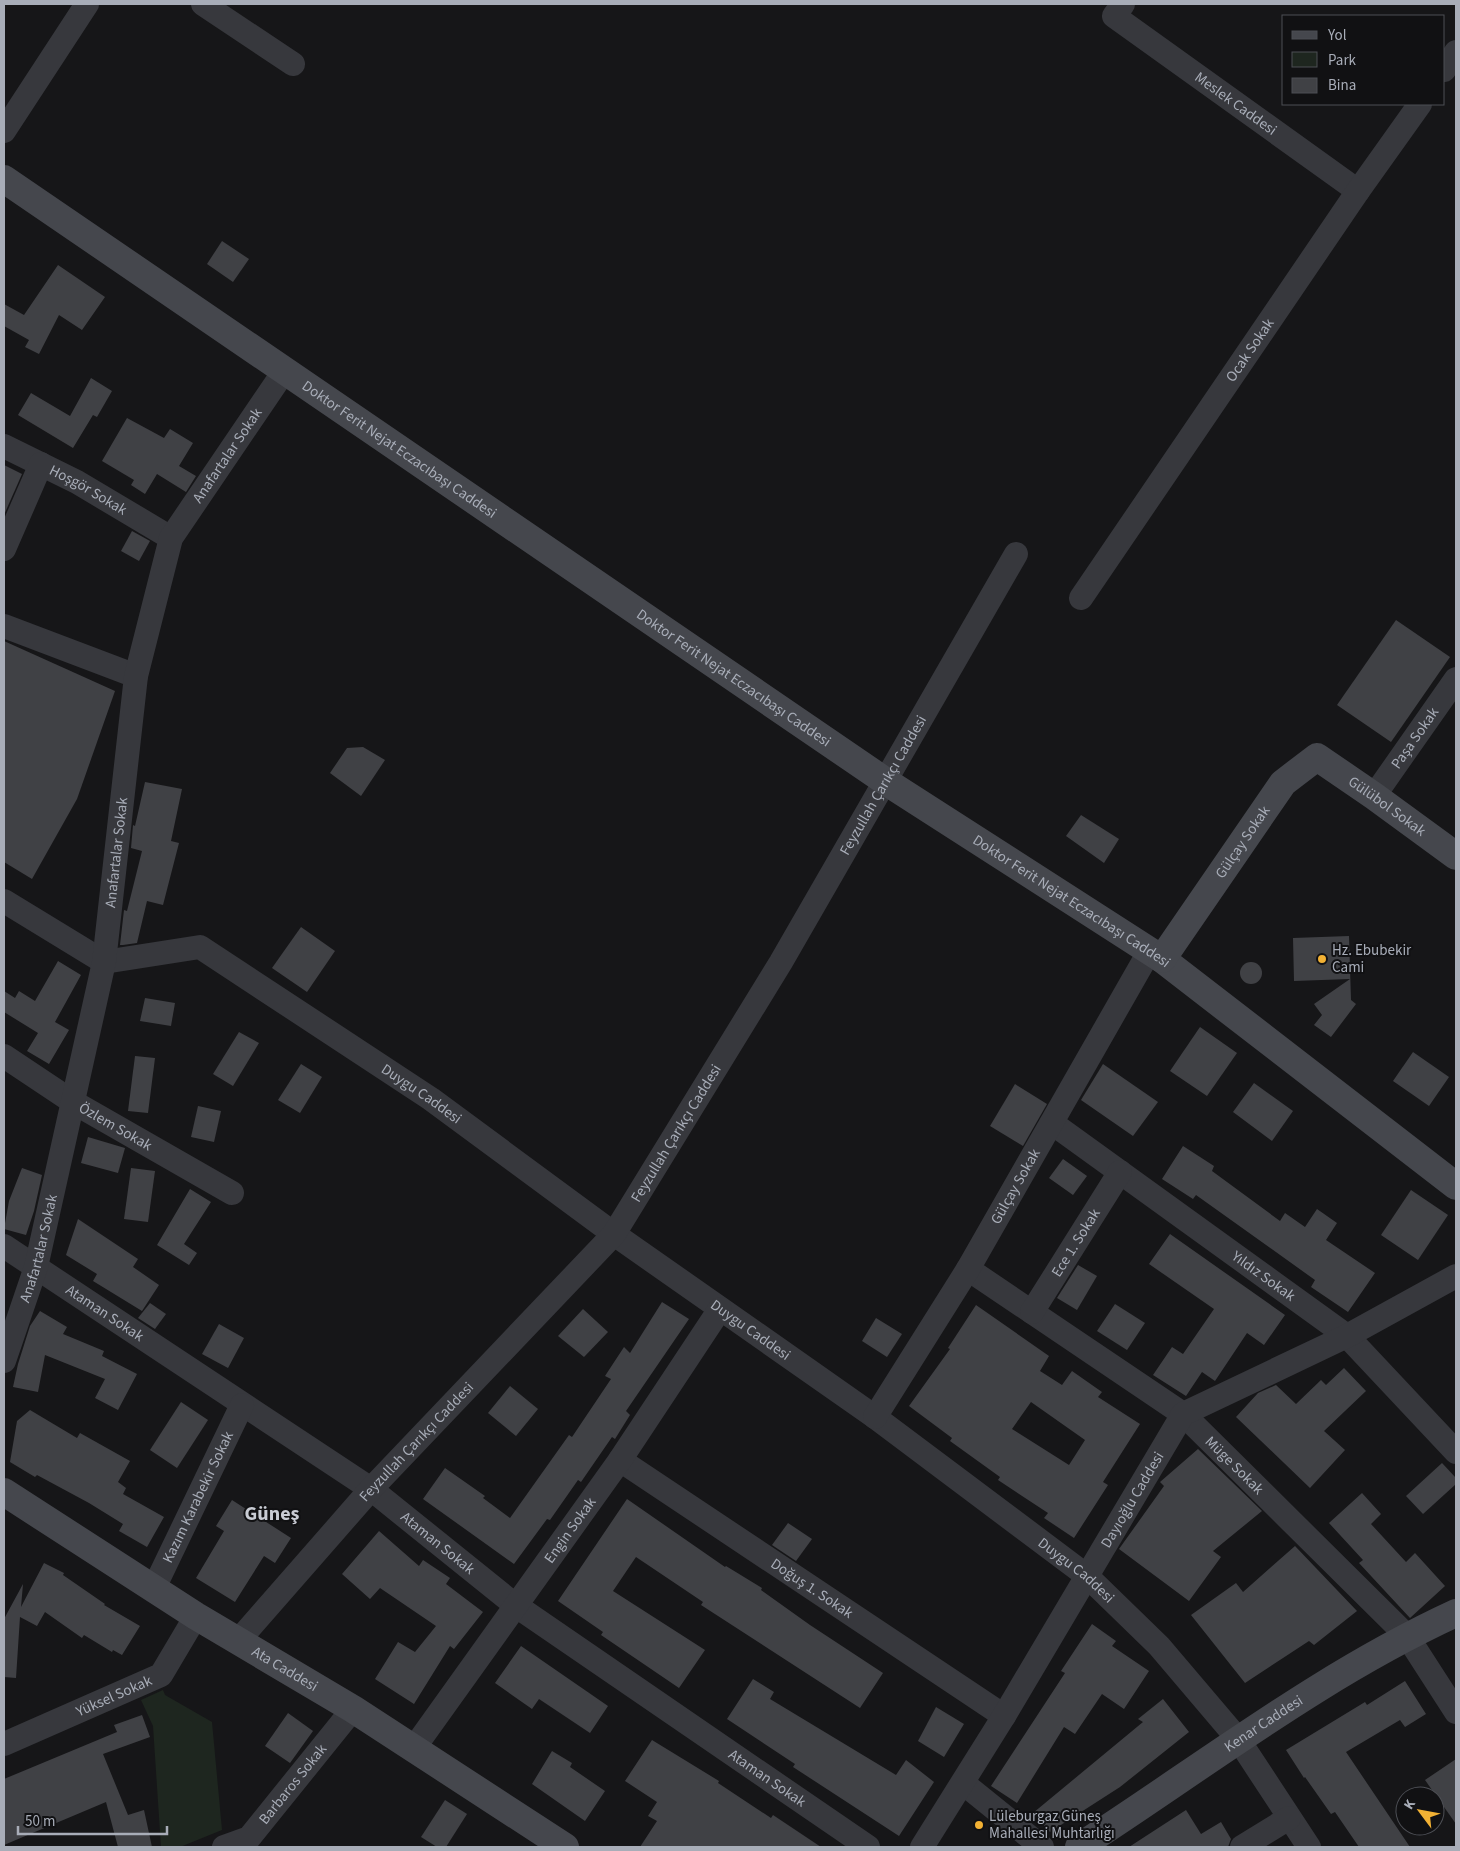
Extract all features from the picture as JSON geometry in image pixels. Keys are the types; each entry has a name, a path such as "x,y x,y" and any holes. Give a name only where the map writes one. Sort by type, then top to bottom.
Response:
{"main road":[{"name":"Doktor Ferit Nejat Eczacıbaşı Caddesi","path":"4,179 885,782 1155,955 1456,1186"},
{"name":"Gülübol Sokak","path":"1317,757 1456,856"},
{"name":"Gülçay Sokak","path":"1155,955 1283,784 1317,757"},
{"name":"Ata Caddesi","path":"4,1492 196,1616 353,1709 565,1847"},
{"name":"Kenar Caddesi","path":"1086,1845 1238,1739 1407,1636 1456,1613"}],"street":[{"path":"4,131 87,4"},
{"path":"203,4 292,64"},
{"name":"Meslek Caddesi","path":"1119,10 1358,191"},
{"path":"1445,68 1456,52"},
{"name":"Ocak Sokak","path":"1081,598 1358,191 1419,105"},
{"name":"Anafartalar Sokak","path":"4,1361 36,1267 104,962 136,676 171,538 285,370"},
{"name":"Hoşgör Sokak","path":"4,446 77,482 171,538"},
{"path":"4,549 41,464"},
{"name":"Feyzullah Çarıkçı Caddesi","path":"239,1640 370,1489 614,1234 781,962 1016,554"},
{"path":"4,626 136,676"},
{"name":"Paşa Sokak","path":"1374,796 1456,679"},
{"path":"4,901 104,962"},
{"name":"Duygu Caddesi","path":"104,962 200,948 431,1099 614,1234 875,1417 1087,1576 1159,1646 1238,1739 1309,1847"},
{"name":"Gülçay Sokak","path":"875,1417 968,1269 1052,1123 1155,955"},
{"name":"Özlem Sokak","path":"4,1056 73,1102 232,1193"},
{"name":"Yıldız Sokak","path":"1052,1123 1347,1336 1456,1452"},
{"name":"Ece 1. Sokak","path":"1032,1312 1120,1172"},
{"name":"Ataman Sokak","path":"4,1246 370,1489 516,1605 868,1847"},
{"name":"Müge Sokak","path":"968,1269 1183,1414 1407,1636 1456,1712"},
{"path":"1183,1414 1347,1336 1456,1276"},
{"name":"Engin Sokak","path":"414,1748 620,1460 720,1309"},
{"name":"Kazım Karabekir Sokak","path":"154,1588 242,1405"},
{"name":"Dayıoğlu Caddesi","path":"922,1847 1004,1716 1183,1414"},
{"name":"Doğuş 1. Sokak","path":"620,1460 1004,1716"},
{"name":"Yüksel Sokak","path":"4,1744 161,1675 196,1616"},
{"name":"Barbaros Sokak","path":"224,1847 251,1843 353,1709"},
{"path":"963,1783 1042,1847"},
{"path":"1242,1847 1289,1818"}],"green space":[{"path":"163,1690 165,1695 212,1722 222,1830 180,1847 161,1847 153,1726 141,1700"}],"building":[{"path":"222,241 249,259 233,282 207,264"},
{"path":"58,265 105,297 82,330 59,315 39,354 25,347 29,340 4,326 4,304 24,315"},
{"path":"91,378 112,391 97,417 93,415 73,448 18,415 31,393 70,416"},
{"path":"127,418 164,438 170,429 193,443 179,466 196,476 186,492 157,474 145,494 131,485 134,480 102,461"},
{"path":"4,465 22,474 4,515"},
{"path":"132,531 150,541 139,561 121,551"},
{"path":"1396,620 1450,657 1391,742 1337,705"},
{"path":"4,641 115,691 77,799 32,879 4,862"},
{"path":"363,747 385,760 361,796 330,773 347,748"},
{"path":"145,782 182,789 171,841 179,843 163,905 147,901 137,943 120,945 124,910 127,911 142,851 131,848 133,825 135,826"},
{"path":"1081,815 1119,839 1104,863 1066,836"},
{"path":"301,927 335,951 307,992 272,968"},
{"name":"Hz. Ebubekir Cami","path":"1349,936 1351,1000 1356,1004 1331,1037 1314,1025 1322,1015 1314,1004 1350,979 1294,981 1293,938"},
{"path":"58,961 81,975 55,1022 69,1030 49,1064 27,1051 38,1033 4,1012 4,991 15,998 19,991 35,1001"},
{"path":"1251,962 1259,965 1262,973 1259,981 1251,984 1243,981 1240,973 1243,965"},
{"path":"145,998 175,1003 171,1026 140,1021"},
{"path":"1200,1027 1237,1053 1207,1096 1170,1071"},
{"path":"239,1032 259,1043 233,1086 213,1074"},
{"path":"1413,1052 1449,1077 1429,1106 1393,1081"},
{"path":"135,1056 155,1058 148,1113 128,1111"},
{"path":"301,1064 322,1077 300,1113 278,1100"},
{"path":"1103,1064 1158,1102 1133,1136 1081,1100"},
{"path":"1254,1083 1293,1111 1272,1141 1233,1112"},
{"path":"1015,1084 1047,1104 1023,1146 990,1126"},
{"path":"198,1106 221,1111 214,1142 191,1137"},
{"path":"88,1137 125,1148 118,1173 81,1163"},
{"path":"1183,1146 1214,1166 1212,1171 1280,1221 1285,1213 1305,1227 1317,1209 1337,1223 1326,1240 1375,1273 1348,1312 1311,1287 1315,1280 1196,1195 1193,1199 1162,1179"},
{"path":"1063,1159 1087,1176 1073,1195 1049,1178"},
{"path":"22,1168 42,1175 34,1211 26,1235 4,1229 9,1201"},
{"path":"131,1168 155,1171 148,1222 124,1219"},
{"path":"190,1189 211,1202 184,1244 197,1253 189,1265 157,1245"},
{"path":"1411,1190 1448,1215 1418,1260 1381,1235"},
{"path":"78,1219 138,1259 133,1267 159,1285 142,1311 93,1281 97,1274 66,1255"},
{"path":"1170,1234 1285,1315 1264,1345 1247,1333 1215,1381 1202,1372 1186,1396 1153,1375 1172,1347 1183,1354 1214,1309 1149,1264"},
{"path":"1078,1265 1097,1276 1077,1310 1057,1298"},
{"path":"662,1302 689,1319 626,1411 630,1415 615,1439 612,1437 581,1482 578,1480 550,1520 547,1519 514,1564 423,1499 445,1468 485,1496 483,1498 510,1518 569,1435 572,1437 611,1379 605,1376 624,1347 630,1353"},
{"path":"150,1303 166,1314 155,1329 138,1318"},
{"path":"1115,1304 1145,1323 1127,1350 1097,1331"},
{"path":"976,1305 1049,1356 1040,1371 1062,1385 1072,1371 1102,1392 1098,1397 1140,1424 1103,1482 1108,1485 1074,1538 1044,1518 1048,1513 998,1480 1000,1477 950,1441 952,1438 909,1406 950,1349 948,1348","holes":["1031,1402 1085,1440 1069,1465 1012,1429"]},
{"path":"583,1309 608,1332 584,1357 558,1336"},
{"path":"40,1311 67,1327 63,1334 104,1351 102,1356 137,1374 118,1410 95,1398 105,1379 45,1355 38,1392 13,1387 30,1326"},
{"path":"876,1318 902,1334 887,1357 862,1341"},
{"path":"219,1324 244,1338 228,1368 202,1354"},
{"path":"1344,1368 1366,1391 1324,1431 1345,1450 1310,1488 1236,1417 1258,1393 1276,1385 1296,1404 1321,1380 1326,1385"},
{"path":"510,1386 538,1409 516,1436 488,1413"},
{"path":"181,1402 208,1420 177,1468 150,1450"},
{"path":"30,1410 77,1438 80,1433 130,1461 118,1482 126,1488 123,1494 164,1517 147,1547 119,1531 123,1524 89,1503 37,1475 35,1477 10,1462 17,1421"},
{"path":"1198,1449 1262,1511 1213,1551 1221,1557 1189,1601 1119,1549 1164,1486 1160,1482"},
{"path":"1442,1463 1456,1478 1456,1484 1423,1514 1406,1496"},
{"path":"1362,1493 1381,1514 1371,1524 1406,1562 1415,1553 1445,1586 1410,1618 1359,1563 1363,1560 1329,1523"},
{"path":"627,1499 725,1567 762,1588 761,1590 810,1625 883,1673 860,1708 701,1605 703,1602 636,1557 613,1591 705,1650 679,1688 601,1635 603,1632 558,1601"},
{"path":"232,1500 291,1538 275,1563 264,1556 235,1602 196,1578 224,1531 216,1526"},
{"path":"788,1523 812,1539 796,1561 772,1545"},
{"path":"379,1531 419,1566 423,1560 450,1578 446,1584 483,1612 454,1649 450,1646 414,1704 375,1679 398,1642 415,1652 436,1626 380,1588 370,1599 342,1574"},
{"path":"1295,1546 1357,1611 1314,1645 1309,1641 1245,1683 1191,1615 1236,1583 1243,1592"},
{"path":"44,1563 64,1573 63,1575 104,1605 140,1626 122,1655 113,1650 112,1652 84,1635 82,1638 45,1612 37,1626 20,1617 16,1678 4,1677 4,1619 23,1584 21,1607"},
{"path":"1092,1624 1116,1641 1112,1646 1149,1671 1124,1709 1102,1694 1075,1734 1064,1727 1017,1803 991,1786 1065,1673 1061,1671"},
{"path":"521,1646 608,1706 590,1733 539,1699 532,1709 495,1683"},
{"path":"753,1679 774,1692 770,1699 896,1775 906,1760 934,1782 899,1836 793,1767 795,1764 727,1719"},
{"path":"1405,1681 1426,1714 1405,1727 1400,1720 1346,1752 1395,1825 1395,1836 1403,1836 1410,1847 1359,1847 1335,1812 1331,1814 1286,1750 1365,1702 1367,1705"},
{"path":"1163,1699 1189,1732 1120,1787 1050,1832 1033,1813 1143,1722 1138,1719"},
{"path":"936,1707 964,1724 944,1757 918,1741"},
{"path":"288,1713 313,1731 290,1763 265,1746"},
{"path":"142,1715 150,1737 103,1754 128,1815 144,1810 152,1847 118,1847 106,1802 4,1845 4,1779 117,1732 114,1725"},
{"path":"652,1740 719,1781 718,1783 771,1818 773,1815 821,1847 640,1847 657,1821 648,1816 657,1802 625,1781"},
{"path":"552,1751 572,1763 570,1767 605,1791 585,1821 532,1784"},
{"path":"1456,1759 1456,1824 1445,1808 1445,1786 1429,1786 1425,1780"},
{"path":"445,1800 467,1814 446,1847 437,1847 421,1837"},
{"path":"1186,1810 1201,1834 1221,1822 1231,1839 1228,1847 1129,1847"}],"place":[{"name":"Hz. Ebubekir Cami","path":"1322,959"},
{"name":"Lüleburgaz Güneş Mahallesi Muhtarlığı","path":"979,1825"}],"district":[{"name":"Güneş","path":"272,1513"}]}
